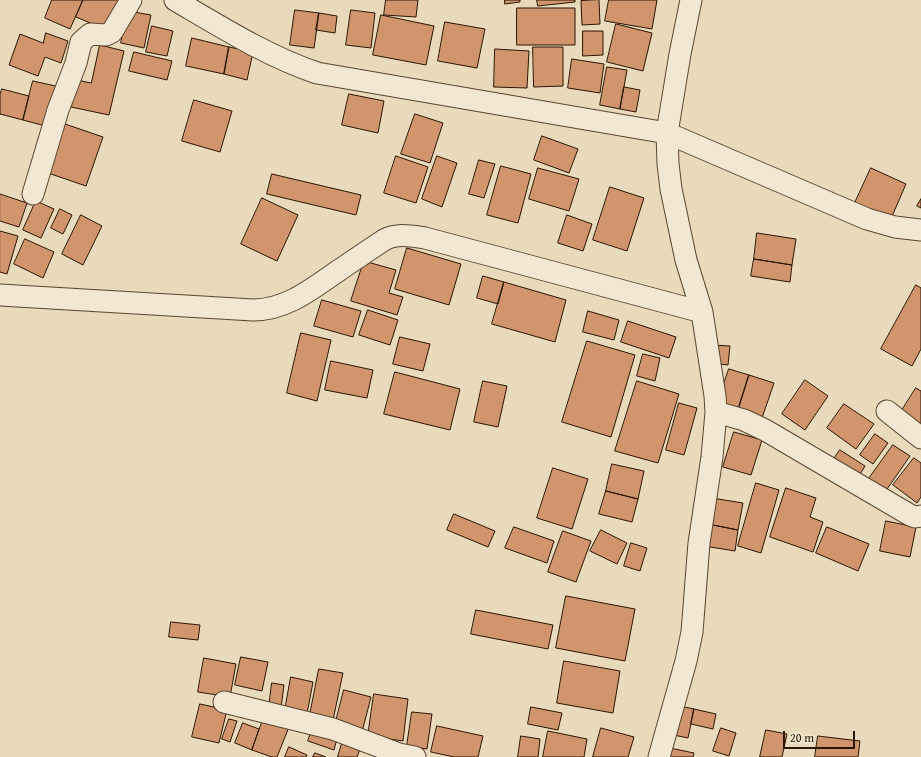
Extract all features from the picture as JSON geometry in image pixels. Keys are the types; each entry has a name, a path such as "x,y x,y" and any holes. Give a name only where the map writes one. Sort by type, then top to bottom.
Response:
{"street":[{"path":"33,194 58,110 76,62 81,42 90,34 106,35 112,32 131,0"},
{"path":"175,0 247,41 317,73 667,133 866,219 895,227 921,230"},
{"path":"659,757 686,661 692,632 699,543 716,412 715,396 702,312 686,260 671,189 667,133 676,76 691,0"},
{"path":"0,295 265,310 285,304 302,295 389,237 402,235 425,238 702,312"},
{"path":"887,411 921,438"},
{"path":"716,412 744,420 765,430 910,515 915,517 921,516"},
{"path":"224,702 333,729 399,754 416,757"}],"building":[{"path":"52,0 83,0 70,29 45,18"},
{"path":"83,0 122,0 109,31 76,17"},
{"path":"386,0 418,0 416,17 384,15"},
{"path":"505,0 520,0 520,2 505,4"},
{"path":"537,0 575,0 575,2 538,6"},
{"path":"599,0 600,24 582,25 581,1"},
{"path":"609,0 657,0 652,29 605,21"},
{"path":"517,8 575,8 575,45 517,45"},
{"path":"295,10 319,13 314,48 290,45"},
{"path":"351,10 375,13 371,48 346,45"},
{"path":"128,11 151,15 144,48 121,43"},
{"path":"319,13 337,16 335,33 316,30"},
{"path":"381,15 434,26 426,65 373,55"},
{"path":"445,22 485,29 477,68 438,61"},
{"path":"616,24 652,33 643,71 607,62"},
{"path":"152,26 173,31 167,56 146,52"},
{"path":"583,31 603,31 603,55 583,56"},
{"path":"46,33 68,41 61,63 45,57 38,76 9,65 20,34 43,43"},
{"path":"192,38 229,47 224,74 186,66"},
{"path":"100,45 124,51 109,115 71,107 77,80 91,83"},
{"path":"229,47 253,52 247,80 224,74"},
{"path":"533,47 563,47 563,86 534,87"},
{"path":"495,49 529,51 527,88 494,87"},
{"path":"134,52 172,61 167,80 129,71"},
{"path":"572,59 604,64 600,93 568,88"},
{"path":"607,67 627,70 620,109 600,105"},
{"path":"33,81 60,87 49,127 23,120"},
{"path":"624,87 640,90 636,112 620,109"},
{"path":"2,89 29,96 23,120 0,114 0,95"},
{"path":"349,94 384,101 378,133 342,125"},
{"path":"194,100 232,111 220,152 182,141"},
{"path":"415,114 443,123 430,163 401,154"},
{"path":"65,124 103,137 86,186 48,173"},
{"path":"542,136 578,149 569,173 534,160"},
{"path":"396,156 428,167 416,203 384,193"},
{"path":"437,156 457,163 442,207 422,199"},
{"path":"479,160 495,164 484,198 469,194"},
{"path":"501,166 531,174 518,223 487,215"},
{"path":"538,168 579,179 569,211 529,199"},
{"path":"871,168 906,184 890,221 854,205"},
{"path":"272,174 361,195 356,215 267,194"},
{"path":"610,187 644,198 627,251 593,240"},
{"path":"0,194 27,203 19,227 0,221"},
{"path":"262,198 298,215 277,261 241,244"},
{"path":"921,199 921,208 917,206"},
{"path":"36,201 54,209 41,238 23,230"},
{"path":"60,209 72,215 63,234 51,228"},
{"path":"81,215 102,226 83,265 62,254"},
{"path":"567,215 592,224 583,251 558,243"},
{"path":"0,231 18,236 7,274 0,272"},
{"path":"757,233 796,239 792,265 754,259"},
{"path":"25,239 54,252 43,278 14,264"},
{"path":"407,248 461,264 449,305 395,289"},
{"path":"754,259 792,265 790,282 751,276"},
{"path":"364,261 396,270 389,293 403,297 397,315 351,301"},
{"path":"483,276 504,282 498,304 477,298"},
{"path":"504,282 566,300 555,342 492,324"},
{"path":"916,285 921,288 921,349 912,366 881,349"},
{"path":"322,300 361,311 353,337 314,326"},
{"path":"368,310 398,320 390,345 359,335"},
{"path":"588,311 619,320 614,340 583,332"},
{"path":"628,321 676,337 669,358 621,342"},
{"path":"301,333 331,340 317,401 287,393"},
{"path":"400,337 430,344 423,371 393,364"},
{"path":"587,341 635,355 611,437 562,422"},
{"path":"713,345 730,346 728,365 711,363"},
{"path":"643,354 660,358 655,381 637,376"},
{"path":"331,361 373,370 367,398 325,390"},
{"path":"729,369 749,375 738,410 717,404"},
{"path":"395,372 460,389 450,430 384,414"},
{"path":"749,375 774,383 762,418 738,410"},
{"path":"805,380 828,396 805,430 782,414"},
{"path":"483,381 507,386 498,427 474,422"},
{"path":"637,381 679,394 658,463 615,451"},
{"path":"916,388 921,391 921,429 899,415"},
{"path":"679,403 697,408 684,455 666,450"},
{"path":"844,404 874,424 856,449 827,428"},
{"path":"734,432 762,440 751,475 723,467"},
{"path":"875,434 888,443 873,464 860,455"},
{"path":"893,445 910,456 885,492 868,480"},
{"path":"840,450 865,466 856,481 830,465"},
{"path":"914,458 921,463 921,497 917,503 893,485"},
{"path":"612,464 644,471 638,499 606,491"},
{"path":"553,468 588,479 572,529 537,518"},
{"path":"756,483 779,490 761,553 738,546"},
{"path":"786,488 816,498 810,517 823,522 813,552 770,537"},
{"path":"606,491 638,499 632,522 599,514"},
{"path":"712,498 743,503 738,530 708,524"},
{"path":"454,514 495,531 488,547 447,530"},
{"path":"886,521 916,527 910,557 880,551"},
{"path":"708,524 738,530 735,551 704,546"},
{"path":"514,527 554,541 547,563 505,548"},
{"path":"827,527 869,544 858,571 816,553"},
{"path":"601,530 627,543 617,564 590,551"},
{"path":"563,531 591,541 576,582 548,572"},
{"path":"631,543 647,548 640,571 624,566"},
{"path":"566,596 635,609 625,661 556,648"},
{"path":"476,610 553,625 548,649 471,634"},
{"path":"171,622 200,625 198,640 169,637"},
{"path":"241,657 268,662 262,691 235,685"},
{"path":"204,658 236,664 230,697 198,692"},
{"path":"564,661 620,671 613,713 557,703"},
{"path":"319,669 343,673 333,720 310,715"},
{"path":"291,677 313,682 307,714 285,710"},
{"path":"272,683 284,685 281,708 269,707"},
{"path":"344,690 371,697 362,732 335,725"},
{"path":"374,694 408,699 403,741 368,736"},
{"path":"200,704 227,710 219,743 192,737"},
{"path":"675,705 694,709 688,738 669,734"},
{"path":"531,707 562,713 558,730 528,724"},
{"path":"694,709 716,714 713,729 691,724"},
{"path":"412,712 432,714 427,749 407,746"},
{"path":"264,717 289,727 277,757 272,757 252,750"},
{"path":"229,719 237,721 230,742 222,739"},
{"path":"243,723 259,729 252,750 235,743"},
{"path":"437,726 483,736 478,757 454,757 431,752"},
{"path":"313,727 338,735 334,750 308,741"},
{"path":"601,728 634,737 628,757 593,757"},
{"path":"721,728 736,733 729,756 713,751"},
{"path":"766,730 787,734 782,757 760,757"},
{"path":"548,731 587,739 584,757 543,757"},
{"path":"521,736 540,739 538,757 518,757"},
{"path":"818,736 860,741 858,757 815,757"},
{"path":"342,743 360,749 357,757 338,757"},
{"path":"289,747 307,755 306,757 285,757"},
{"path":"665,747 694,753 693,757 663,757"},
{"path":"315,753 326,757 313,757"}]}
